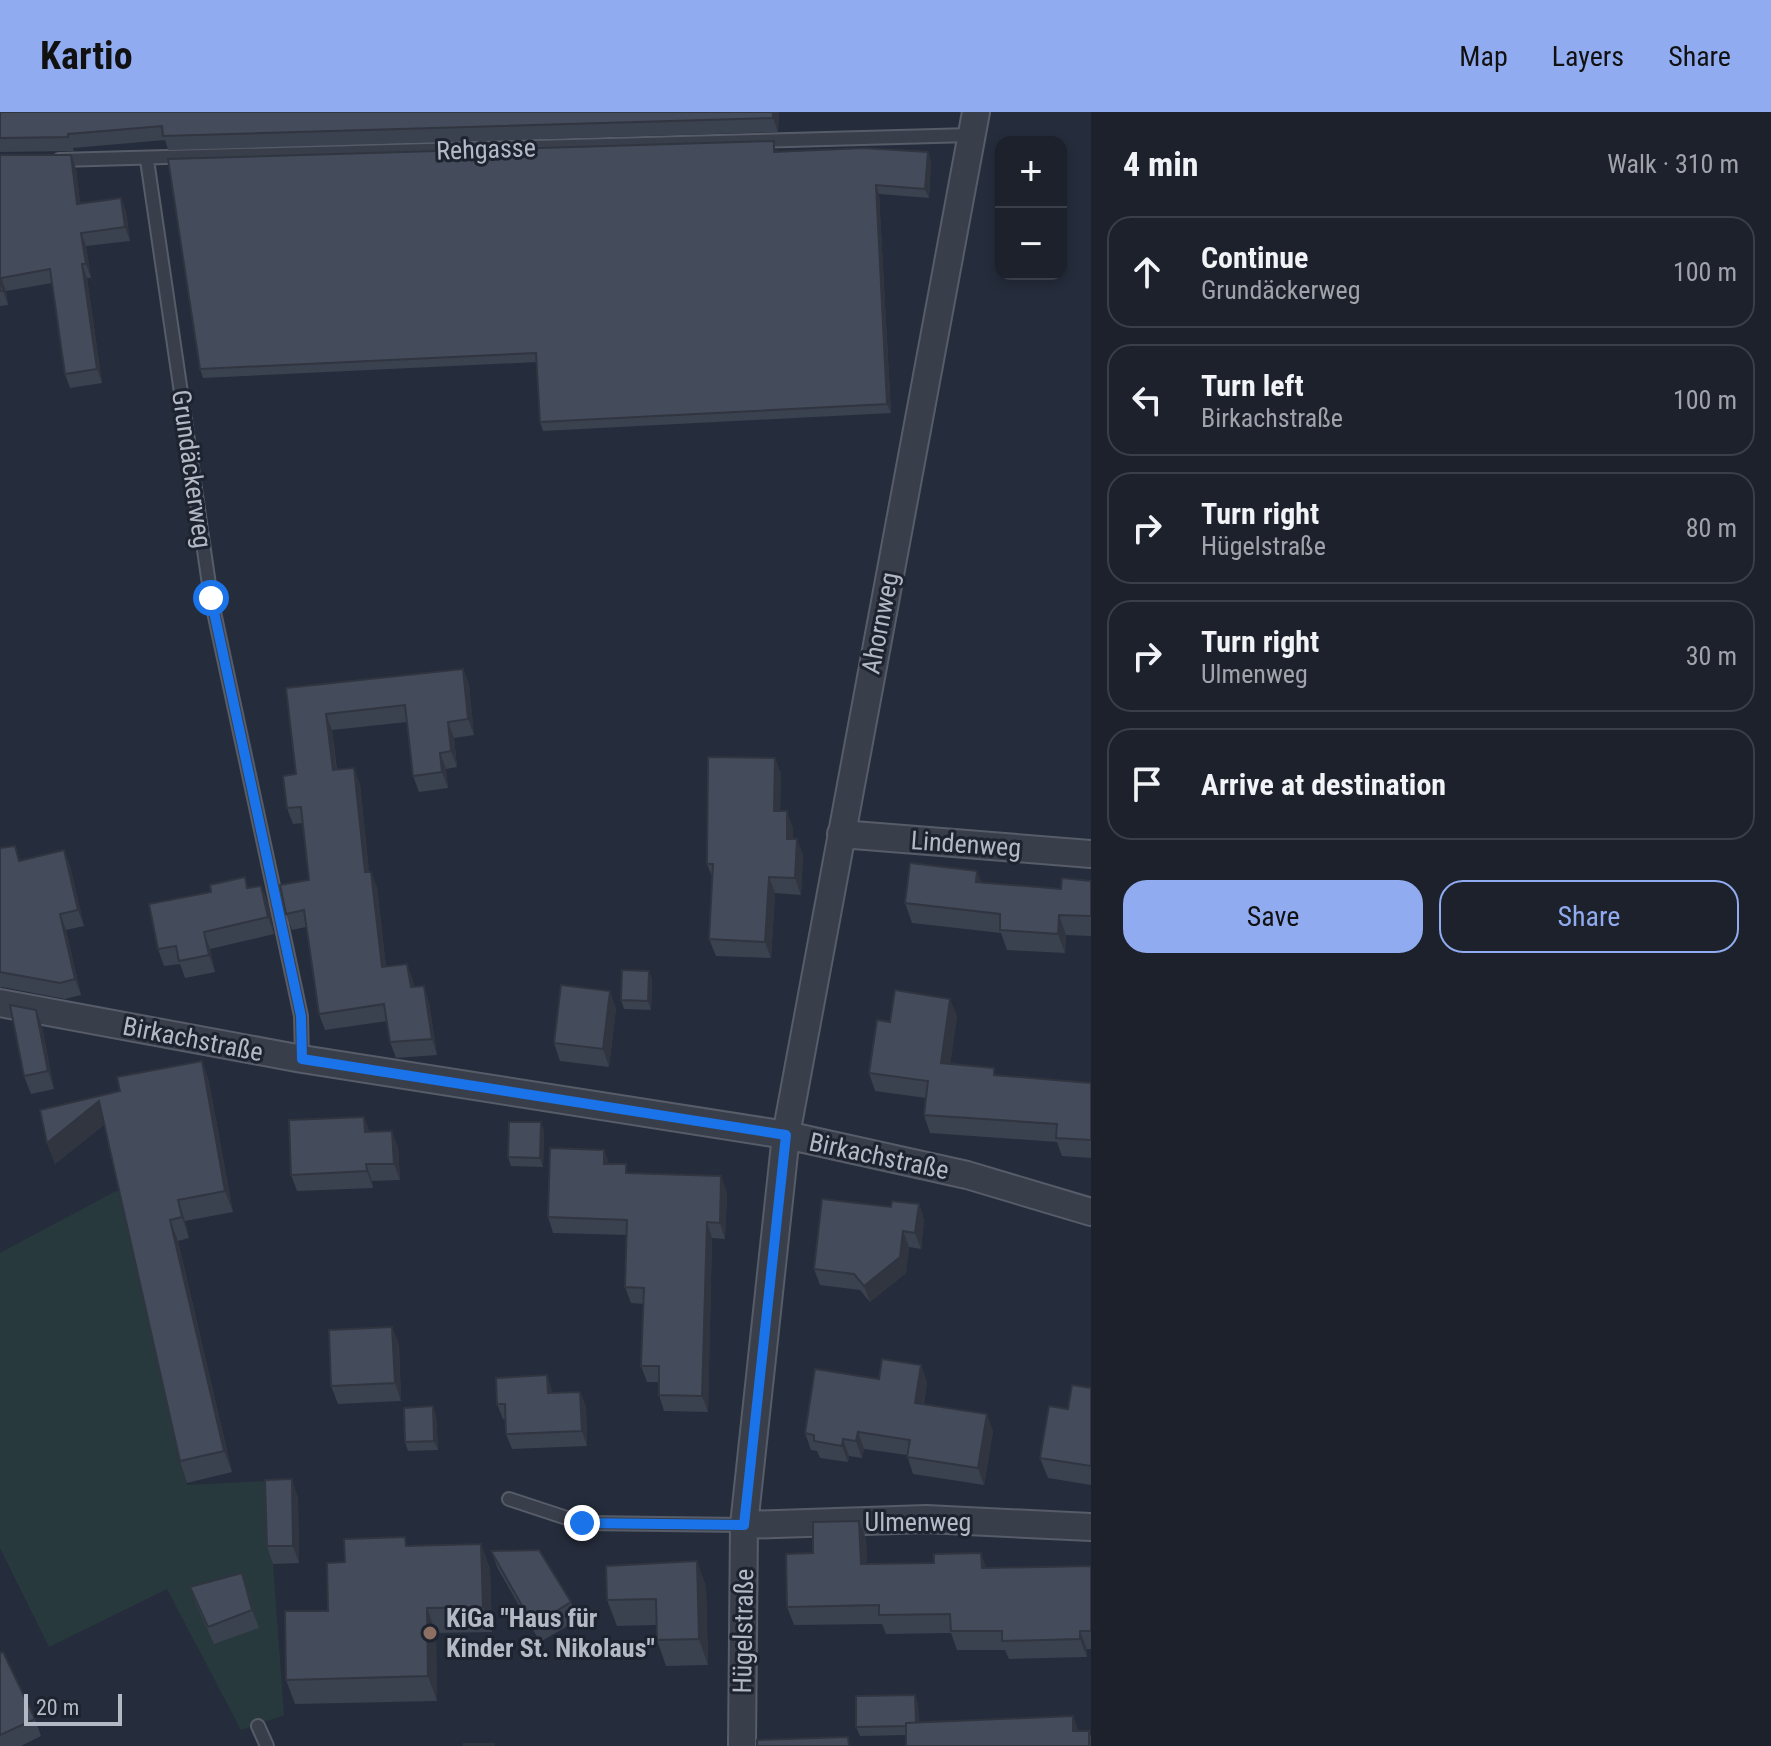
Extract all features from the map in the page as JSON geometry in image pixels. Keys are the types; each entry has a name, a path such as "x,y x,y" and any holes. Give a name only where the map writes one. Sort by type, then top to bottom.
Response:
{"street":[{"name":"Ahornweg","path":"786,1135 974,124"},
{"name":"Lindenweg","path":"841,834 1091,854"},
{"name":"Birkachstraße","path":"0,1003 302,1059 786,1135 967,1175 1091,1212"},
{"name":"Hügelstraße","path":"742,1746 744,1525 786,1135"},
{"name":"Ulmenweg","path":"744,1525 926,1519 1091,1527"}],"lane":[{"name":"Rehgasse","path":"44,160 147,160 974,124"},
{"name":"Grundäckerweg","path":"147,160 211,598 301,1016 302,1059"},
{"name":"Ulmenweg","path":"509,1499 582,1523 744,1525"},
{"path":"258,1726 267,1746"}],"shaded area":[{"path":"118,1190 187,1485 267,1481 284,1715 241,1730 167,1589 49,1647 0,1548 0,1253"}],"building":[{"path":"0,112 773,112 773,118 163,136 162,126 68,134 68,137 0,138"},
{"path":"774,141 774,152 864,148 928,152 925,189 876,185 887,404 540,422 536,353 200,369 168,159"},
{"path":"0,155 71,155 77,204 121,198 125,227 81,233 86,264 82,264 97,369 65,374 50,269 1,278 3,291 0,291"},
{"path":"463,669 468,719 448,722 451,751 440,753 442,772 413,776 405,705 326,714 333,770 354,768 365,872 371,872 382,967 407,964 411,987 424,986 432,1039 390,1042 384,1004 319,1014 304,910 286,914 280,885 309,880 301,807 287,808 283,776 296,774 286,688"},
{"path":"708,757 775,758 774,811 787,811 787,839 797,839 795,878 769,877 765,942 709,939 713,864 707,864"},
{"path":"15,846 19,861 64,850 78,910 60,914 75,979 60,983 0,972 0,848"},
{"path":"910,863 977,871 976,882 1061,889 1062,878 1091,881 1091,916 1059,915 1058,934 1000,930 1000,914 905,903"},
{"path":"245,877 247,888 261,886 268,917 204,932 209,955 179,961 176,946 158,949 149,904 211,892 210,885"},
{"path":"622,970 649,971 648,1001 621,1000"},
{"path":"561,985 610,991 603,1049 554,1043"},
{"path":"895,990 950,999 941,1063 994,1068 994,1075 1091,1083 1091,1140 1056,1138 1057,1124 924,1115 928,1081 869,1073 877,1020 890,1022"},
{"path":"10,1005 36,1010 48,1071 24,1076"},
{"path":"202,1061 225,1191 178,1200 182,1217 170,1220 224,1451 180,1461 99,1101 47,1143 40,1110 120,1091 117,1077"},
{"path":"364,1117 365,1132 392,1131 394,1164 366,1164 367,1171 291,1175 289,1120"},
{"path":"509,1122 541,1122 540,1158 508,1157"},
{"path":"550,1148 604,1150 604,1164 626,1164 626,1173 721,1176 720,1223 707,1222 702,1396 659,1395 659,1366 641,1366 644,1288 625,1287 627,1220 548,1217"},
{"path":"822,1199 891,1207 892,1201 919,1204 915,1233 903,1231 900,1257 864,1286 854,1274 814,1269"},
{"path":"392,1327 395,1383 331,1386 329,1330"},
{"path":"882,1359 921,1365 915,1403 987,1414 978,1468 907,1457 910,1440 858,1432 856,1441 843,1439 842,1446 814,1441 814,1435 805,1433 815,1369 879,1379"},
{"path":"547,1375 548,1393 580,1392 582,1431 506,1434 505,1404 497,1404 496,1378"},
{"path":"1072,1385 1091,1388 1091,1466 1040,1458 1049,1406 1068,1409"},
{"path":"433,1406 434,1441 405,1442 404,1408"},
{"path":"292,1479 293,1546 267,1546 265,1480"},
{"path":"859,1521 861,1564 934,1563 934,1554 981,1553 982,1568 1091,1566 1091,1631 1080,1631 1080,1639 1002,1641 1002,1631 951,1631 950,1614 879,1615 879,1605 787,1607 786,1554 813,1553 813,1522"},
{"path":"405,1537 406,1546 481,1544 483,1607 427,1608 428,1676 286,1680 285,1611 328,1611 327,1563 345,1562 344,1539"},
{"path":"539,1550 571,1602 533,1625 491,1551"},
{"path":"697,1561 699,1639 657,1640 656,1599 607,1600 606,1566"},
{"path":"242,1573 252,1610 208,1627 190,1587"},
{"path":"3,1652 35,1719 0,1735 0,1653"},
{"path":"915,1695 916,1723 856,1727 856,1696"},
{"path":"1073,1716 1073,1731 1089,1731 1089,1746 906,1746 906,1723"},
{"path":"848,1737 849,1746 757,1746 757,1740"},
{"path":"494,1744 494,1746 464,1746"}],"place":[{"name":"KiGa \"Haus für Kinder St. Nikolaus\"","path":"430,1633"}],"route":[{"path":"211,598 301,1016 302,1059 786,1135 744,1525 582,1523"}]}
